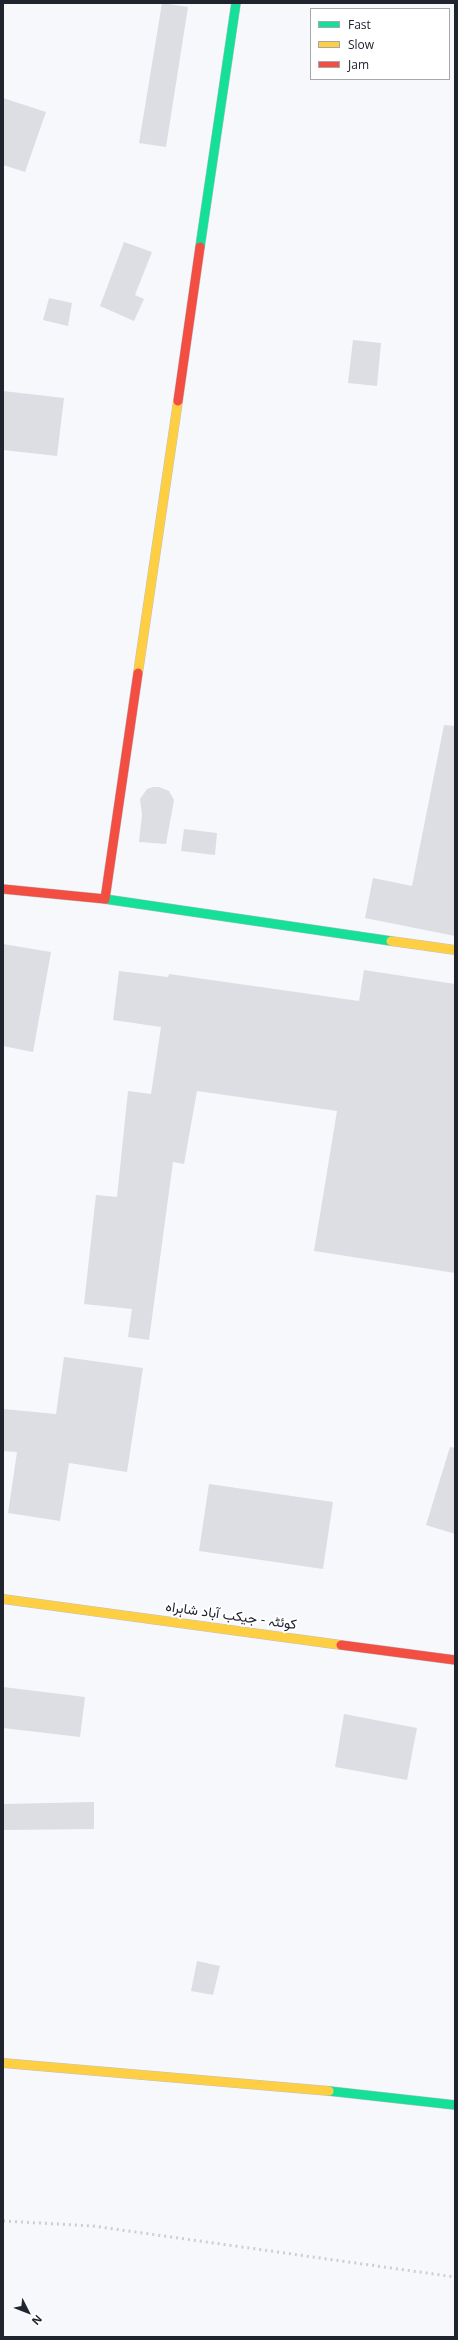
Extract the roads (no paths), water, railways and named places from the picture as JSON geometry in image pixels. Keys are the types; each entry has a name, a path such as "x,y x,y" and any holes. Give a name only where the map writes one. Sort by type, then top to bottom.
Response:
{"main road":[{"path":"105,899 236,3"},
{"path":"3,889 105,899 455,950"},
{"name":"کوئٹہ - جیکب آباد شاہراہ","path":"3,1599 455,1660"},
{"path":"3,2063 366,2094 455,2105"}],"railway":[{"path":"3,2221 93,2226 455,2277"}]}
